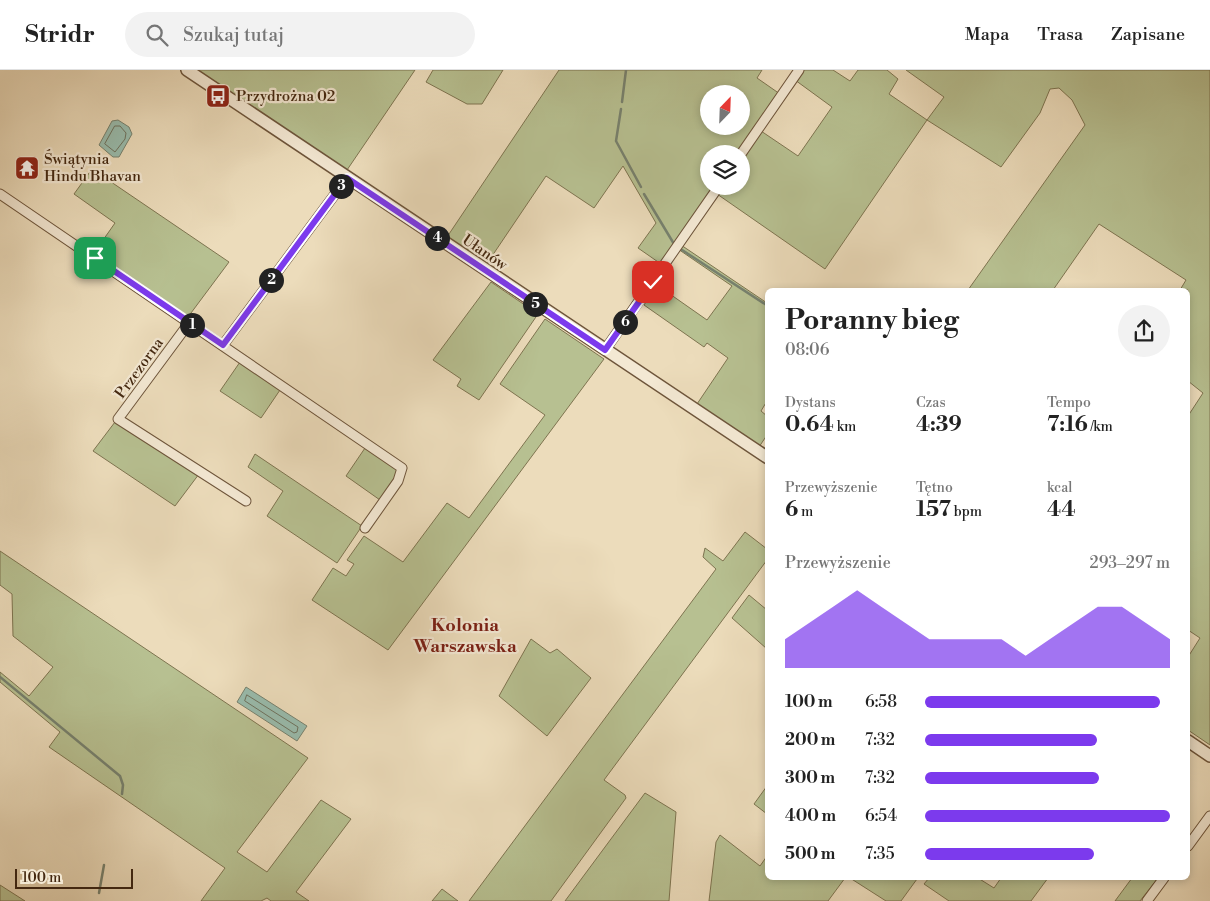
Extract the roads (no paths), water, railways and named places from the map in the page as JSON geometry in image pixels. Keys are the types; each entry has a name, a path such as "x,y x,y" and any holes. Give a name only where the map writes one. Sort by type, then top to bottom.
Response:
{"street":[{"name":"Ułanów","path":"187,70 765,456"},
{"path":"747,145 799,70"},
{"path":"223,345 347,178"},
{"path":"0,194 402,468 398,481 365,528"},
{"path":"605,350 713,195"},
{"name":"Przezorna","path":"190,323 118,419 246,501"},
{"path":"1190,742 1210,756"},
{"path":"1190,843 1210,816"},
{"path":"1147,901 1163,880"}],"water":[{"path":"118,120 129,127 132,134 119,157 113,157 99,145 112,121"},
{"path":"246,687 307,726 297,741 237,702"}],"waterway":[{"path":"622,102 626,70"},
{"path":"621,109 616,141 641,187"},
{"path":"644,194 674,244"},
{"path":"679,248 765,304"},
{"path":"0,677 120,776 123,785 122,794"},
{"path":"99,893 104,865"}],"place":[{"name":"Przydrożna 02","path":"218,96"},
{"name":"Świątynia Hindu Bhavan","path":"27,168"}],"district":[{"name":"Kolonia Warszawska","path":"465,635"}]}
